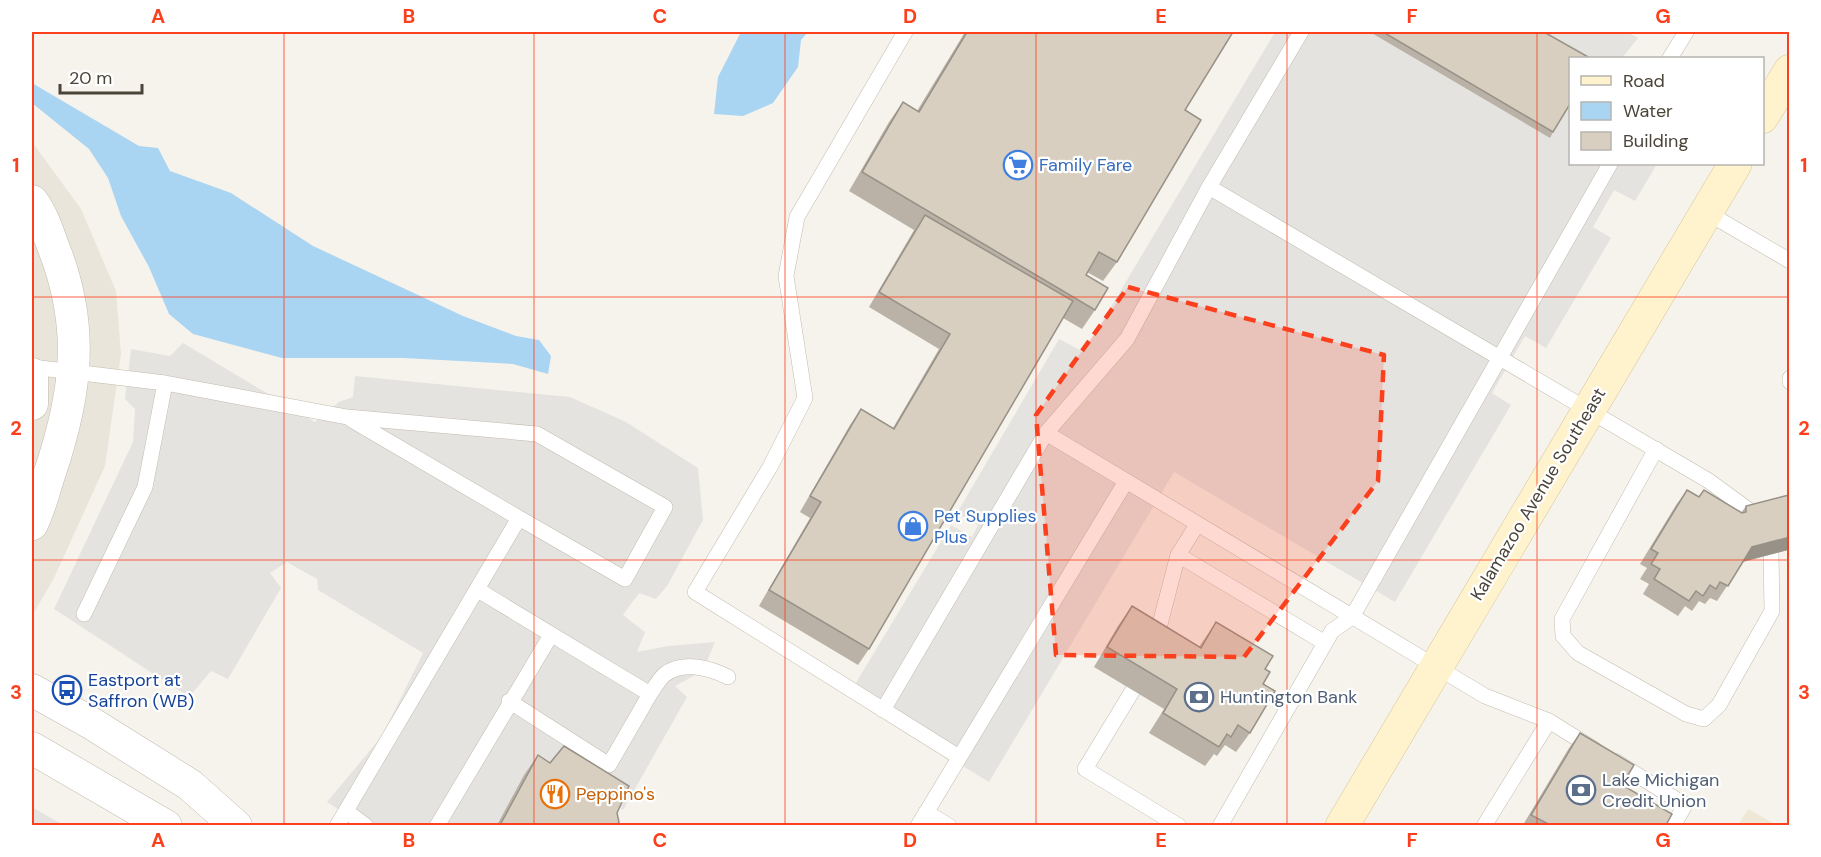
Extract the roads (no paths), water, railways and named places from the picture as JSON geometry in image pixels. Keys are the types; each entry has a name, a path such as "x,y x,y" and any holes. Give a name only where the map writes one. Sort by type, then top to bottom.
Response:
{"main road":[{"path":"1764,114 1788,75"},
{"name":"Kalamazoo Avenue Southeast","path":"1342,825 1734,165"}],"street":[{"path":"32,201 39,211 67,279 75,335 74,372 62,438 32,524"},
{"path":"32,374 32,404"},
{"path":"32,690 91,723 190,785 236,825"},
{"path":"32,748 166,825"}],"lane":[{"path":"905,32 797,217 786,276 805,398 770,467 695,592 959,757"},
{"path":"883,710 1046,433 1127,339 1209,187 1301,32"},
{"path":"1671,57 1686,32"},
{"path":"1220,825 1332,631 1352,617 1498,356 1609,165"},
{"path":"1209,187 1656,449 1709,481 1757,516"},
{"path":"1706,212 1790,261"},
{"path":"32,367 165,383 347,417 537,434 665,507 625,579 347,417"},
{"path":"84,614 145,487 165,383"},
{"path":"1046,433 1125,483 1485,696 1549,720 1685,805 1673,825"},
{"path":"1656,449 1562,619 1563,636 1578,653 1686,714 1704,719 1719,705 1772,611 1771,554"},
{"path":"949,825 922,819 1125,483"},
{"path":"337,825 519,518"},
{"path":"1154,648 1179,555 1197,525"},
{"path":"1179,555 1325,643"},
{"path":"478,590 650,694"},
{"path":"437,825 551,634"},
{"path":"509,701 609,765 650,694 665,674 688,667 711,669 728,677"},
{"path":"1133,690 1085,769 1179,825"},
{"path":"1484,825 1549,720"},
{"path":"346,811 366,825"}],"water":[{"path":"741,32 808,32 801,40 798,67 773,103 743,116 714,114 718,77"},
{"path":"32,83 139,146 158,148 170,171 231,193 313,246 463,316 516,336 539,340 551,356 548,374 513,364 404,358 282,358 193,334 169,314 149,267 121,216 108,178 89,149 32,103"}],"place":[{"name":"Family Fare","path":"1018,165"},
{"name":"Pet Supplies Plus","path":"913,526"},
{"name":"Eastport at Saffron (WB)","path":"67,690"},
{"name":"Huntington Bank","path":"1199,697"},
{"name":"Lake Michigan Credit Union","path":"1581,790"},
{"name":"Peppino's","path":"555,794"}]}
